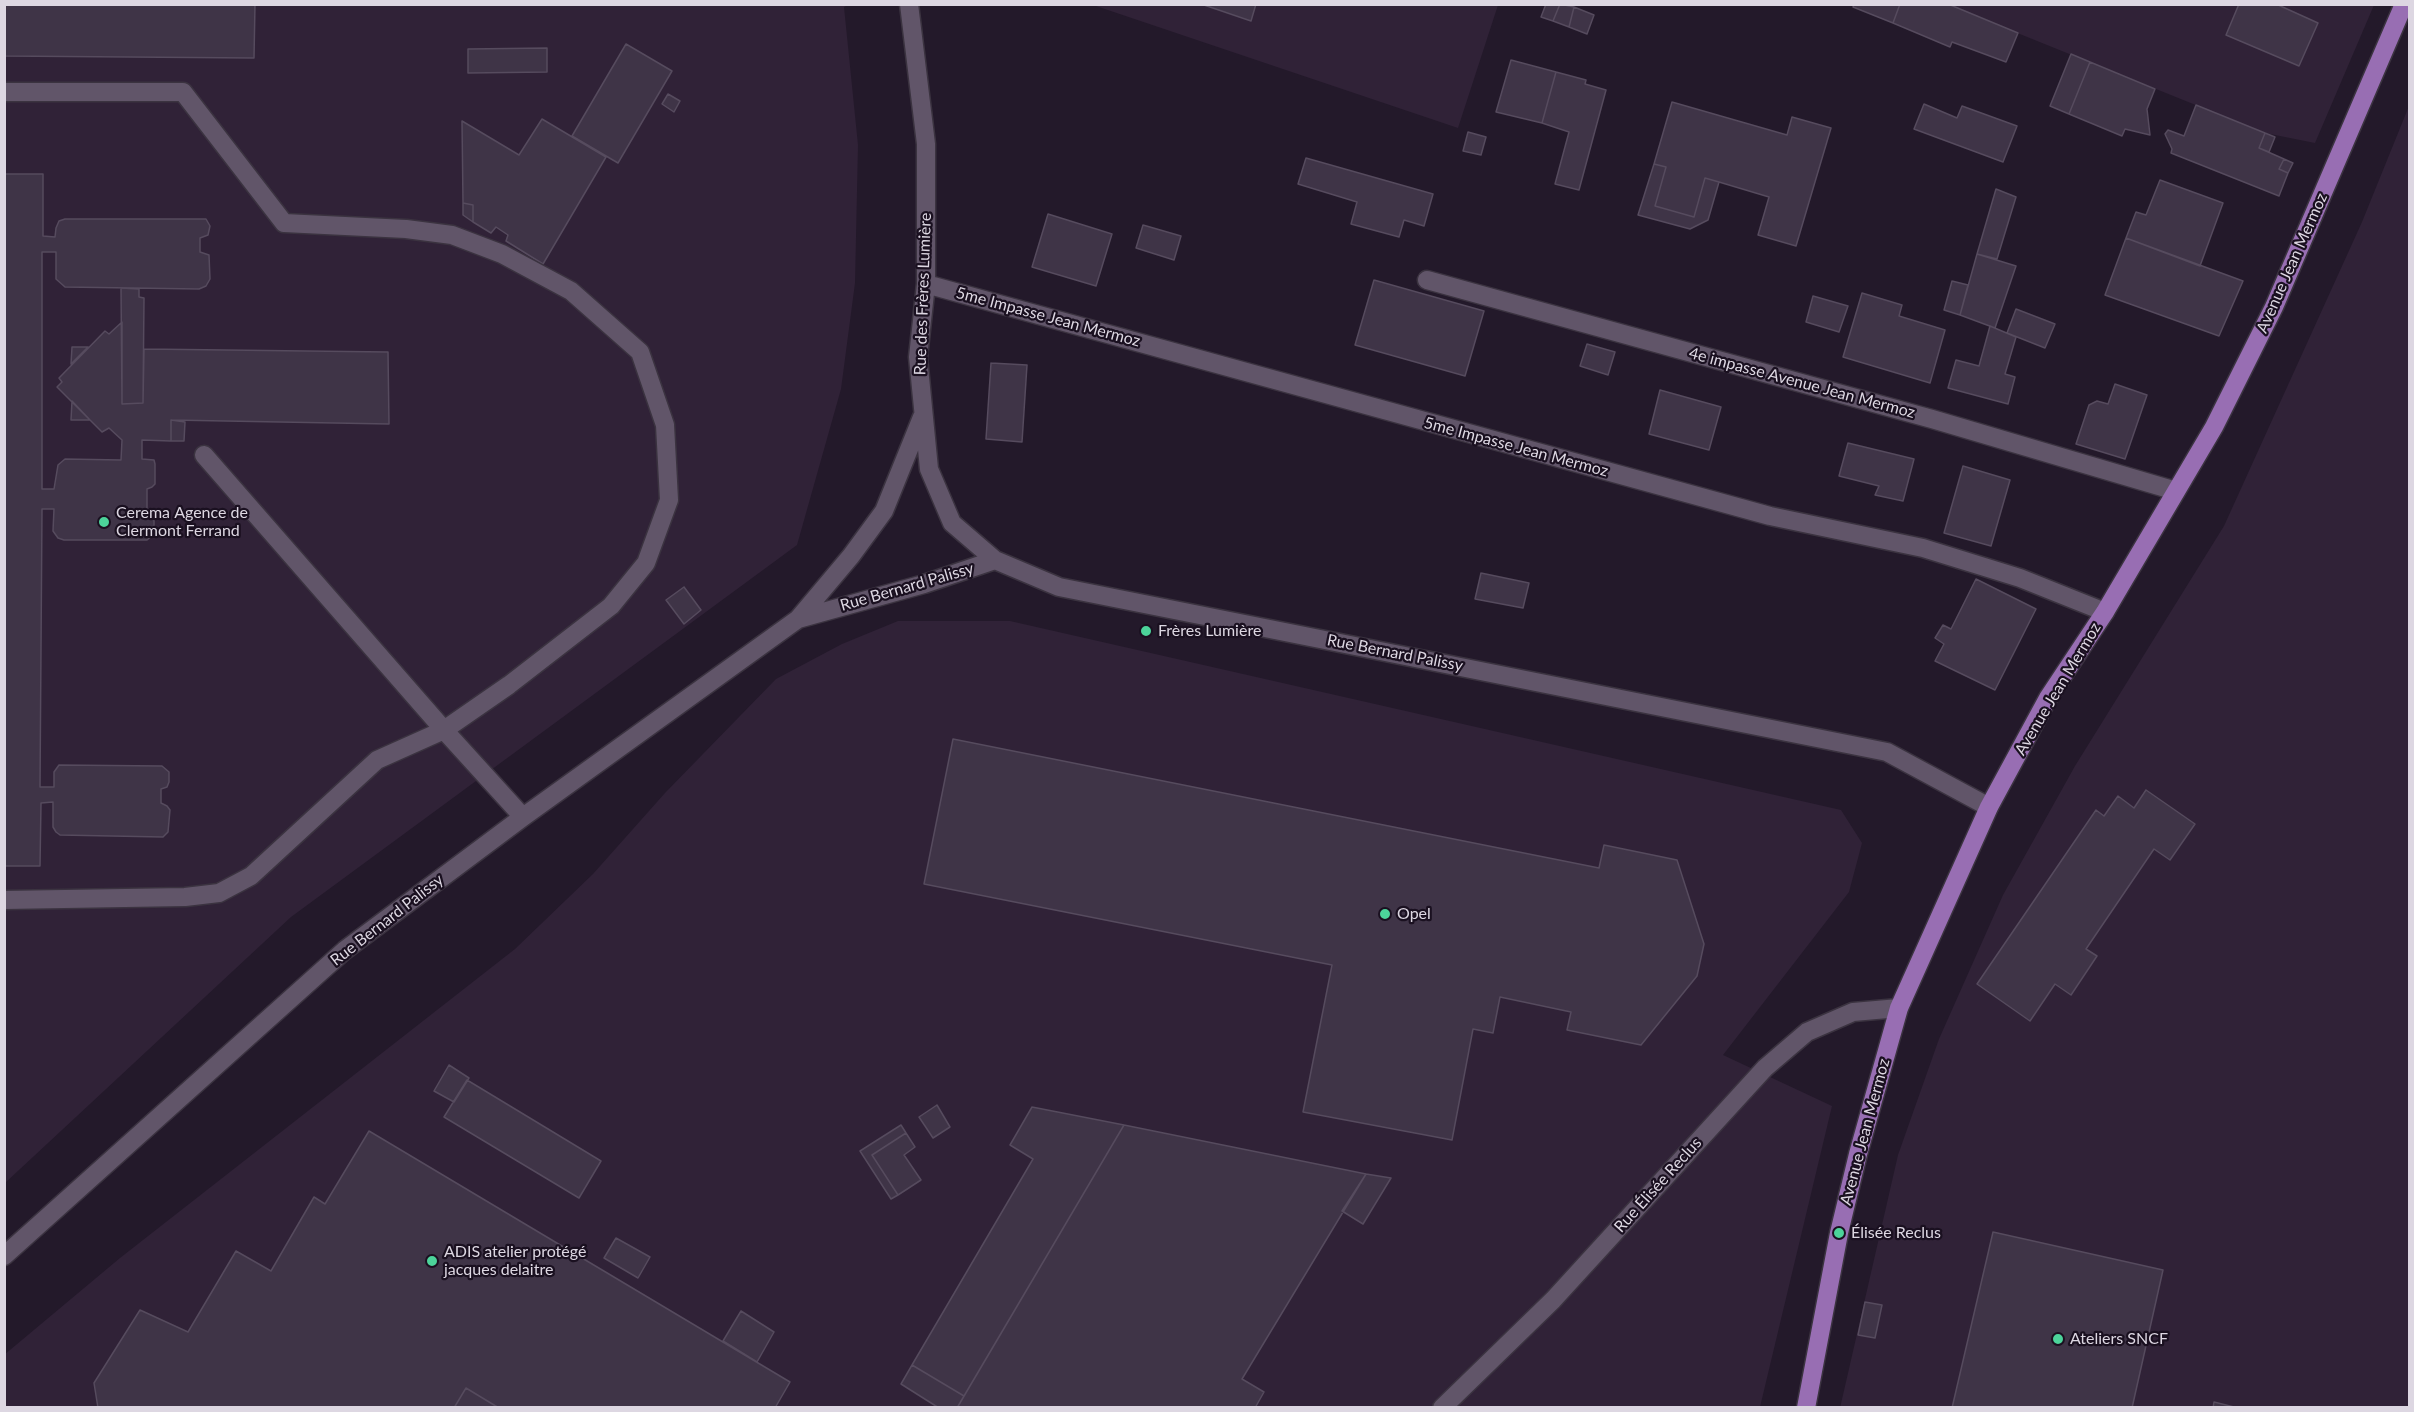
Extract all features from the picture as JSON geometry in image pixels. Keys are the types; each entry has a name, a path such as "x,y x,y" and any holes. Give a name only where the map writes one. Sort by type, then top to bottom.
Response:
{"main road":[{"name":"Avenue Jean Mermoz","path":"1806,1407 1839,1233 1858,1154 1899,1008 1989,807 2049,698 2105,612 2214,428 2274,307 2404,4"}],"street":[{"name":"Rue des Frères Lumière","path":"909,4 926,144 926,284 918,357 929,469 952,523 995,560"},
{"path":"4,92 183,93 284,223 406,229 452,235 501,254 570,291 640,352 665,425 669,500 646,563 611,606 509,685 444,730 377,760 251,876 219,893 185,897 4,900"},
{"name":"4e impasse Avenue Jean Mermoz","path":"1427,280 1932,419 2176,491"},
{"name":"5me Impasse Jean Mermoz","path":"926,284 1770,516 1923,549 2020,578 2105,612"},
{"name":"Rue Bernard Palissy","path":"4,1256 345,950 523,817 798,619 851,556 884,511 923,416"},
{"path":"204,454 444,730 523,817"},
{"name":"Rue Bernard Palissy","path":"798,619 924,584 995,560 1059,587 1887,752 1989,807"},
{"name":"Rue Élisée Reclus","path":"1442,1407 1553,1300 1765,1068 1808,1032 1853,1012 1899,1008"}],"shaded area":[{"path":"5,5 848,5 844,7 858,145 855,283 841,389 797,545 291,917 5,1183"},
{"path":"1093,5 1498,5 1458,128"},
{"path":"1948,5 2374,5 2315,143 2265,133"},
{"path":"2409,106 2409,1407 1840,1408 1898,1155 1939,1039 2003,895 2075,766 2224,526 2362,222"},
{"path":"898,621 1010,621 1841,810 1862,843 1849,892 1723,1055 1832,1106 1760,1407 5,1408 4,1355 120,1258 515,949 593,874 665,793 776,679 842,644"}],"building":[{"path":"4,4 255,4 254,58 4,56"},
{"path":"1201,4 1256,4 1251,21"},
{"path":"1546,4 1560,4 1553,21 1541,17"},
{"path":"1560,4 1574,7 1569,27 1553,21"},
{"path":"1854,4 1900,4 1893,23 1853,7"},
{"path":"1900,4 1948,4 2018,33 2006,62 1952,42 1950,47 1893,23"},
{"path":"2239,4 2276,4 2318,23 2299,66 2226,35"},
{"path":"1574,7 1594,15 1587,34 1569,27"},
{"path":"626,44 672,71 618,163 572,136"},
{"path":"547,48 547,72 468,73 468,49"},
{"path":"2071,54 2090,62 2069,114 2050,106"},
{"path":"1511,60 1556,72 1542,123 1496,112"},
{"path":"2090,62 2155,89 2147,109 2150,135 2125,129 2122,136 2069,114"},
{"path":"1556,72 1586,80 1585,84 1606,90 1579,190 1555,184 1569,132 1542,123"},
{"path":"668,94 680,101 674,112 662,104"},
{"path":"1672,102 1787,135 1792,117 1831,128 1796,246 1758,235 1769,197 1705,178 1694,217 1655,206 1666,167 1654,164"},
{"path":"1924,104 1957,118 1962,106 2017,126 2003,162 1914,129"},
{"path":"2196,105 2265,133 2259,148 2284,159 2279,169 2288,173 2279,196 2171,153 2172,149 2165,134 2168,130 2184,136"},
{"path":"542,119 606,157 543,264 506,241 508,235 496,227 491,233 473,222 473,205 463,203 462,121 519,155"},
{"path":"1468,132 1486,137 1481,155 1463,151"},
{"path":"2265,133 2275,137 2269,152 2259,148"},
{"path":"1306,158 1433,194 1424,226 1404,220 1399,237 1351,224 1357,202 1298,184"},
{"path":"2284,159 2293,163 2288,173 2279,169"},
{"path":"1654,164 1666,167 1655,206 1694,217 1705,178 1719,182 1708,220 1690,229 1638,215"},
{"name":"Cerema Agence de Clermont Ferrand","path":"4,174 43,174 43,236 55,237 59,221 65,219 206,219 210,226 208,235 200,238 200,252 209,255 210,279 206,286 199,289 65,287 56,279 56,252 42,252 42,489 54,489 58,465 65,459 121,460 122,440 109,428 102,432 57,387 62,382 59,378 105,331 109,334 122,322 122,404 143,403 144,349 388,352 389,424 171,420 171,441 142,440 142,459 154,460 155,464 155,484 147,489 147,509 152,509 154,514 154,534 147,540 64,540 58,538 53,531 54,509 42,509 40,787 54,787 54,772 59,765 162,766 169,772 169,782 167,787 161,789 161,803 170,810 168,832 163,837 60,835 53,827 53,802 41,803 40,866 4,866"},
{"path":"2160,180 2223,203 2200,266 2126,238 2136,212 2146,215"},
{"path":"1996,189 2016,197 1997,259 1977,254"},
{"path":"463,203 473,205 473,222 463,215"},
{"path":"1048,214 1112,234 1096,286 1032,267"},
{"path":"1143,225 1181,236 1174,260 1136,248"},
{"path":"2126,238 2243,281 2219,336 2105,295"},
{"path":"1977,254 2016,266 1995,328 1960,315"},
{"path":"1374,280 1484,311 1465,376 1355,345"},
{"path":"1952,281 1968,285 1960,315 1944,310"},
{"path":"121,288 139,289 139,297 144,298 143,403 122,404"},
{"path":"1862,293 1902,305 1899,316 1945,330 1930,383 1843,357"},
{"path":"1813,296 1848,306 1839,332 1806,322"},
{"path":"2016,309 2055,324 2045,348 2007,333"},
{"path":"1990,326 2016,337 2005,374 2015,377 2008,404 1948,388 1956,360 1979,366"},
{"path":"1587,344 1615,352 1608,375 1580,366"},
{"path":"72,347 88,347 71,364"},
{"path":"991,363 1027,365 1022,442 986,439"},
{"path":"2115,384 2147,395 2125,459 2076,444 2089,405 2097,401 2108,404"},
{"path":"1660,390 1721,407 1709,450 1649,434"},
{"path":"72,401 90,420 71,420"},
{"path":"171,420 185,422 184,441 171,441"},
{"path":"1848,443 1914,459 1903,501 1875,495 1879,486 1839,476"},
{"path":"1963,466 2010,480 1991,546 1944,533"},
{"path":"1481,573 1529,583 1523,608 1475,599"},
{"path":"1976,579 2036,609 1995,690 1935,661 1944,644 1935,638 1943,625 1951,629"},
{"path":"684,587 701,610 684,624 666,600"},
{"name":"Opel","path":"953,739 1599,868 1604,845 1677,860 1704,944 1697,976 1641,1045 1567,1030 1571,1012 1500,997 1493,1033 1473,1029 1452,1140 1303,1112 1332,965 924,884"},
{"path":"2146,790 2195,824 2170,860 2154,849 2086,949 2097,956 2071,995 2055,984 2030,1021 1977,984 2096,810 2104,816 2118,796 2134,808"},
{"path":"449,1065 469,1078 454,1102 434,1091"},
{"path":"467,1080 601,1161 579,1198 444,1117"},
{"path":"937,1105 950,1127 933,1138 919,1117"},
{"path":"1032,1107 1124,1125 964,1396 912,1365 1033,1159 1010,1145"},
{"path":"901,1125 906,1133 872,1155 898,1195 891,1199 860,1151"},
{"path":"1124,1125 1366,1174 1242,1379 1264,1392 1255,1408 957,1408"},
{"name":"ADIS atelier protégé jacques delaitre","path":"369,1131 790,1382 775,1408 499,1408 466,1388 454,1408 98,1408 94,1383 140,1310 188,1332 236,1251 271,1271 314,1197 325,1204"},
{"path":"906,1133 915,1147 904,1155 921,1180 898,1195 872,1155"},
{"path":"1366,1174 1391,1178 1363,1224 1342,1211"},
{"name":"Ateliers SNCF","path":"1993,1232 2163,1270 2132,1408 1952,1408"},
{"path":"616,1238 650,1257 638,1278 604,1258"},
{"path":"1865,1302 1882,1305 1875,1338 1858,1335"},
{"path":"741,1311 774,1332 757,1362 723,1341"},
{"path":"912,1365 964,1396 957,1408 939,1408 901,1384"},
{"path":"466,1388 499,1408 454,1408"},
{"path":"2214,1402 2238,1408 2213,1408"}],"place":[{"name":"Cerema Agence de Clermont Ferrand","path":"104,522"},
{"name":"Frères Lumière","path":"1146,631"},
{"name":"Opel","path":"1385,914"},
{"name":"Élisée Reclus","path":"1839,1233"},
{"name":"ADIS atelier protégé jacques delaitre","path":"432,1261"},
{"name":"Ateliers SNCF","path":"2058,1339"}]}
